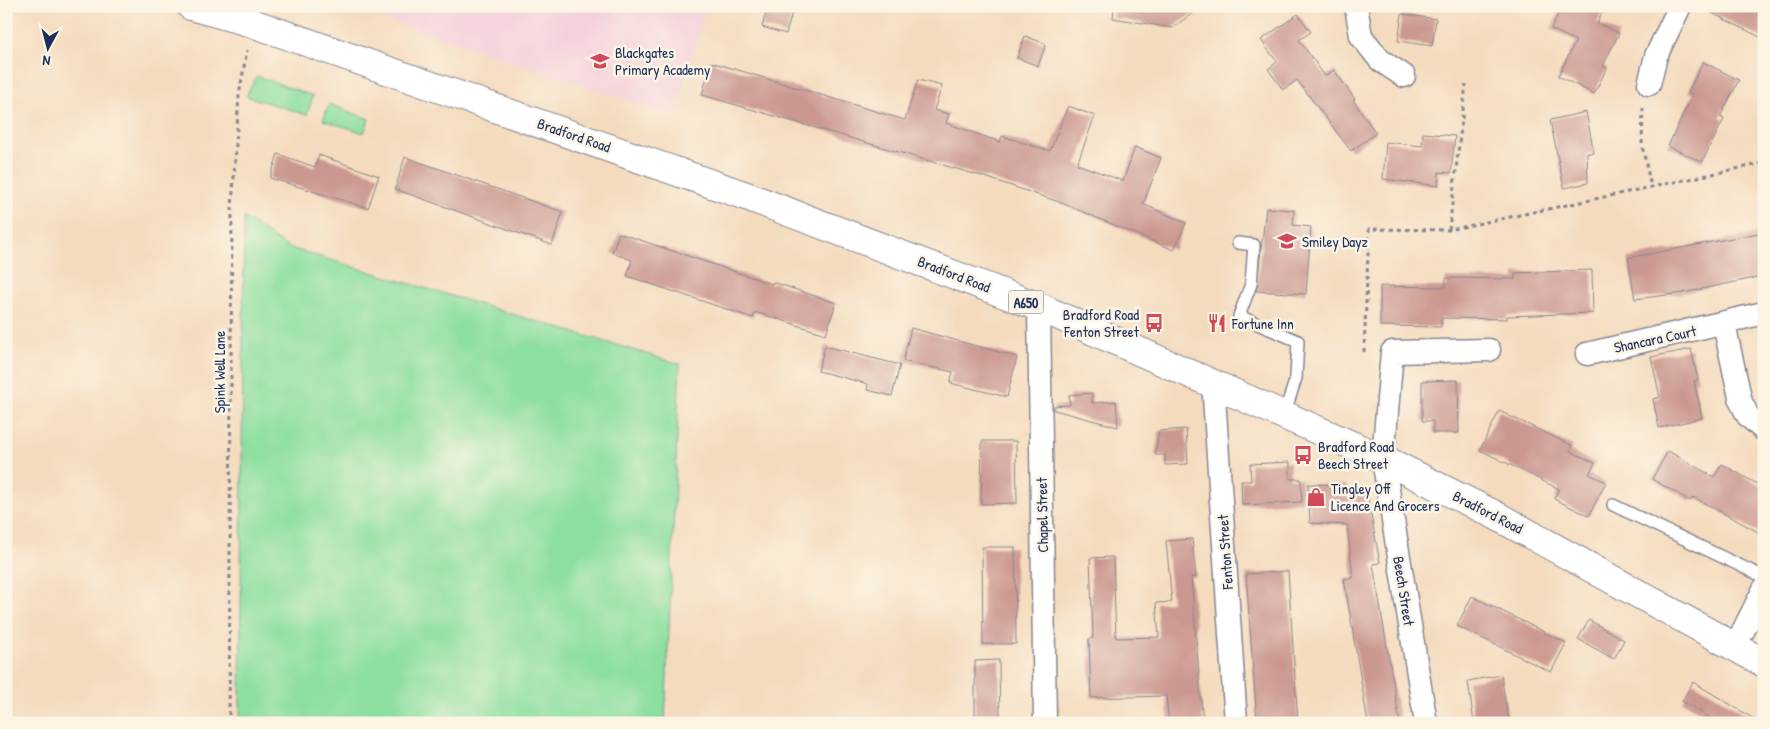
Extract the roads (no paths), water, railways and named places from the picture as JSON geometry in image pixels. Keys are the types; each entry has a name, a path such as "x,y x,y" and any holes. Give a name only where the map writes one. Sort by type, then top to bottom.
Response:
{"main road":[{"name":"Bradford Road","path":"191,6 252,22 749,197 1039,307 1213,382 1383,459 1495,515 1764,664"}],"street":[{"path":"1356,6 1360,36 1380,60 1404,76"},
{"path":"1649,84 1656,56 1680,6"},
{"name":"Chapel Street","path":"1039,307 1045,723"},
{"name":"Shancara Court","path":"1587,354 1724,324 1764,313"},
{"path":"1724,324 1741,402 1748,416 1764,430"},
{"name":"Beech Street","path":"1426,723 1383,459 1392,352 1489,350"},
{"name":"Fenton Street","path":"1213,382 1236,723"},
{"path":"1735,647 1764,589"}],"lane":[{"path":"1238,243 1254,245 1251,284 1240,316 1298,341 1296,378 1284,414"},
{"path":"1613,505 1764,577"}],"place":[{"name":"Blackgates Primary Academy","path":"600,61"},
{"name":"Smiley Dayz","path":"1287,241"},
{"name":"Bradford Road Fenton Street","path":"1154,323"},
{"name":"Fortune Inn","path":"1217,323"},
{"name":"Bradford Road Beech Street","path":"1303,455"},
{"name":"Tingley Off Licence And Grocers","path":"1316,497"}]}
